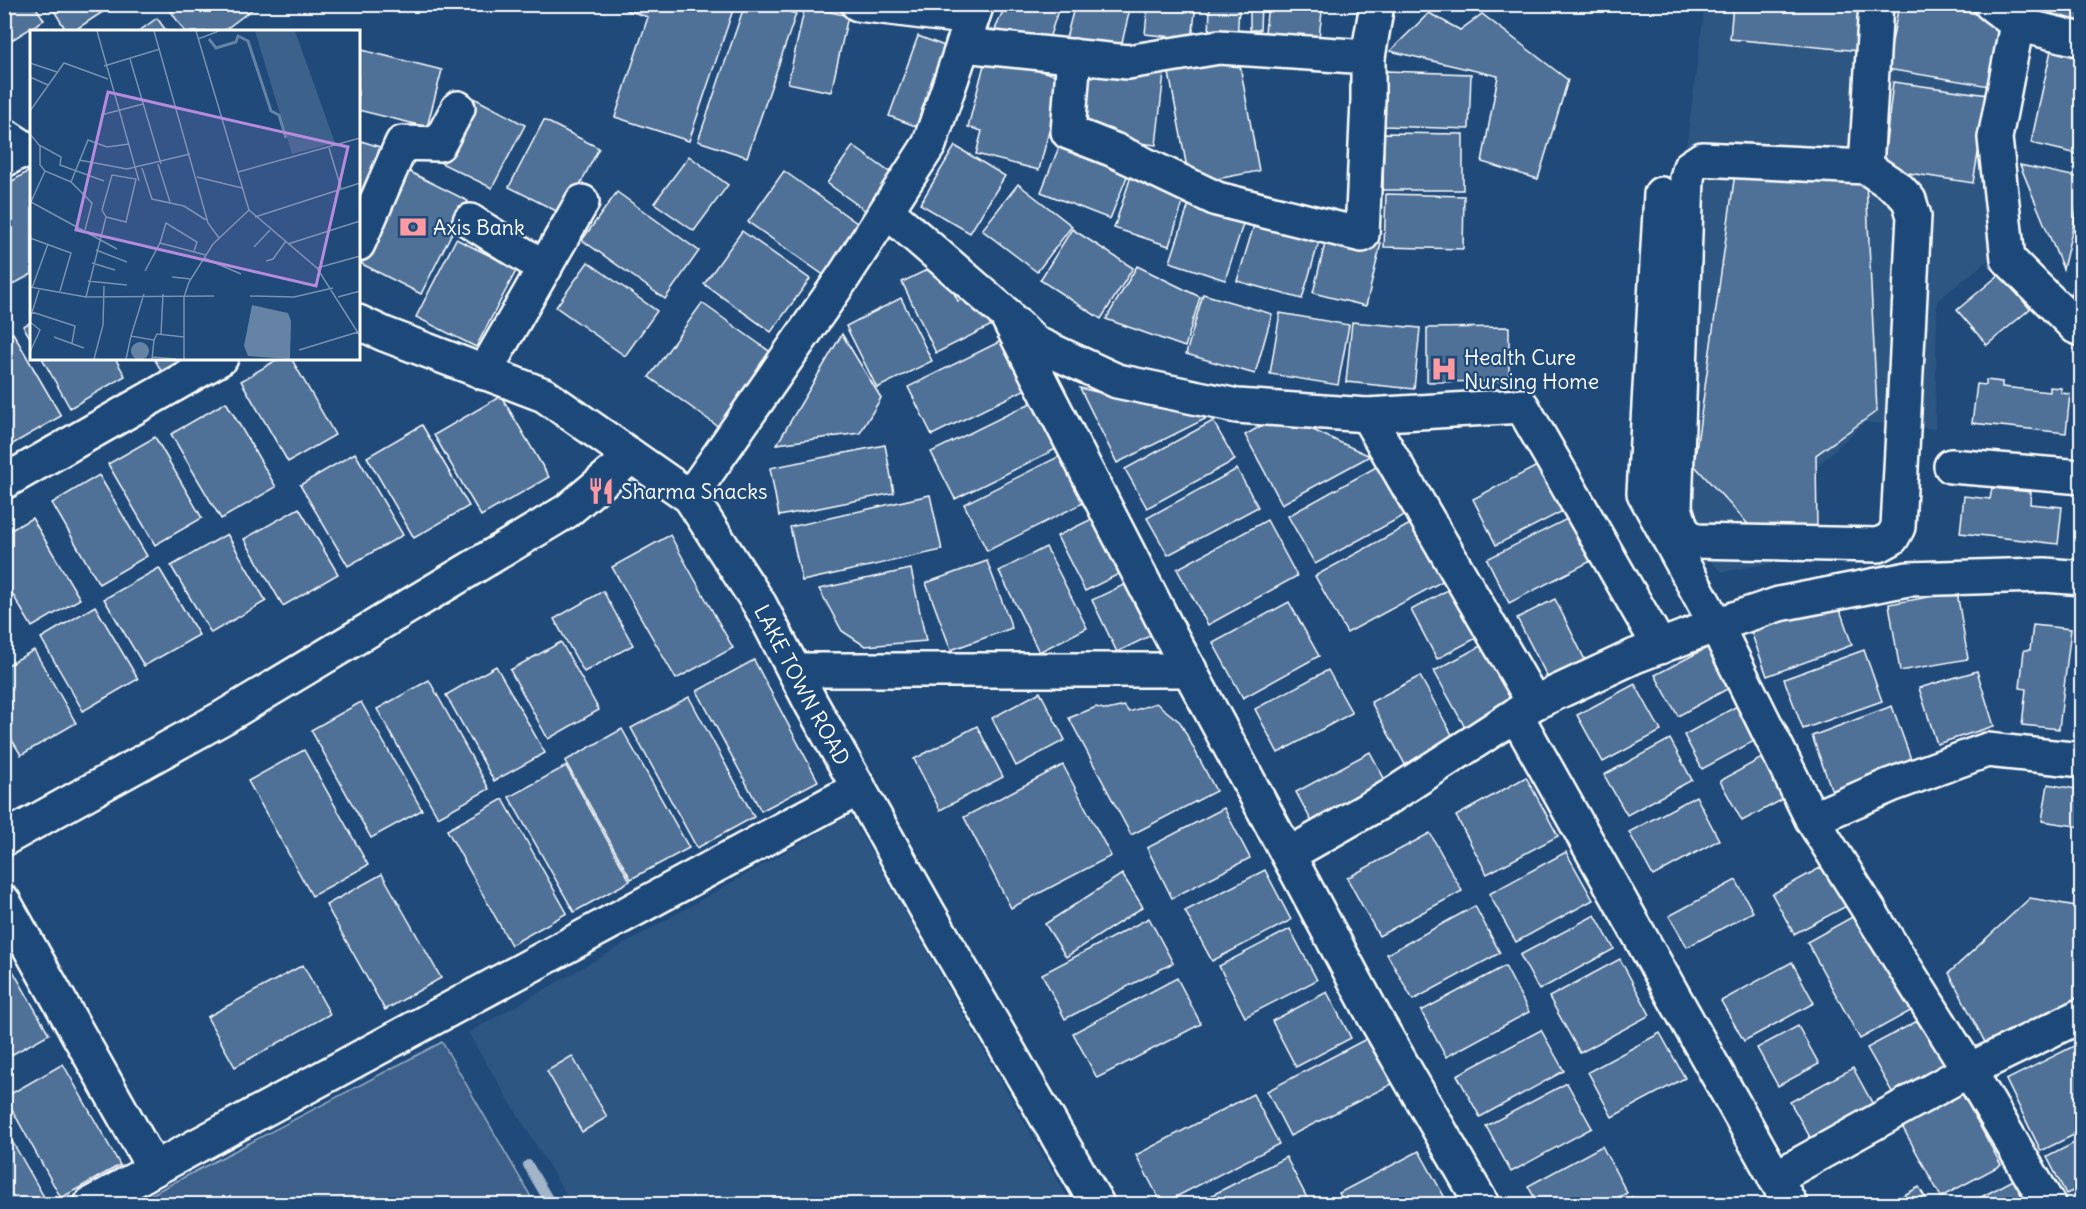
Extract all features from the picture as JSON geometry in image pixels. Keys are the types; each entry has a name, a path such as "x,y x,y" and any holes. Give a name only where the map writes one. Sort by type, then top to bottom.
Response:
{"street":[{"path":"858,4 971,23 1074,56 1128,62 1219,46 1368,57"},
{"path":"1074,56 1068,132 1114,150 1218,199 1362,235 1368,57 1377,4"},
{"path":"1866,167 1876,4"},
{"path":"2082,40 2004,14 1995,138 2008,259 2076,327 2082,329"},
{"path":"690,497 844,276 929,145 971,23"},
{"path":"360,239 402,143 439,144 458,108"},
{"path":"1702,159 1866,167 1899,189 1909,200 1914,216 1898,527 1892,538 1879,545 1693,540 1682,530 1675,508 1687,178 1690,167 1702,159"},
{"path":"1661,194 1644,493 1716,625 1812,819 1969,1070 2048,1204"},
{"path":"484,373 582,202"},
{"path":"886,211 1006,314 1035,343 1117,381 1237,406 1367,415 1522,406 1660,647"},
{"path":"470,221 545,268"},
{"path":"1006,314 1190,670 1374,1016 1482,1204"},
{"name":"LAKE TOWN ROAD","path":"360,323 544,396 690,497 760,606 928,912 1097,1204"},
{"path":"4,482 218,360"},
{"path":"1367,415 1782,1191 1969,1070 2082,1015"},
{"path":"4,839 224,717 567,511 631,457"},
{"path":"1951,466 2082,477"},
{"path":"1288,855 1386,799 1525,709 1635,656 1716,625 1779,604 1908,579 2045,575 2082,578"},
{"path":"794,670 1190,670"},
{"path":"1812,819 1891,785 1987,750 2082,760"},
{"path":"91,1204 860,788"},
{"path":"4,902 154,1169"}],"shaded area":[{"path":"1705,5 2017,5 1989,156 1991,258 1937,301 1935,429 1865,422 1791,490 1801,558 1722,572 1640,496"},
{"path":"850,815 1071,1204 572,1204 468,1033"},
{"path":"442,1042 535,1204 133,1204"}],"building":[{"path":"4,4 34,4 44,20 4,45"},
{"path":"50,4 115,4 75,30 66,30"},
{"path":"178,4 259,4 225,30 184,30 170,10"},
{"path":"628,4 735,4 689,141 615,117 648,17 626,10"},
{"path":"745,4 766,4 796,14 747,157 698,141"},
{"path":"1006,4 1060,4 1048,42 994,32"},
{"path":"1075,4 1131,4 1122,43 1065,42"},
{"path":"1148,4 1196,4 1192,39 1145,34"},
{"path":"1210,4 1261,4 1260,30 1250,30 1250,9 1239,8 1237,40 1209,39"},
{"path":"1268,4 1323,4 1319,37 1265,32"},
{"path":"1733,4 1865,4 1860,51 1730,39"},
{"path":"1899,4 1933,4 2003,20 1995,87 1887,69"},
{"path":"2054,4 2082,4 2082,23 2052,17"},
{"path":"805,6 848,16 831,92 788,83"},
{"path":"1429,13 1460,30 1482,14 1568,80 1538,179 1482,162 1498,76 1390,51"},
{"path":"157,18 166,30 141,30"},
{"path":"918,36 955,50 926,130 889,116"},
{"path":"2053,41 2082,47 2082,155 2031,143"},
{"path":"360,50 442,70 427,127 360,110"},
{"path":"986,57 1063,77 1039,170 976,154 982,131 968,127"},
{"path":"1239,60 1259,171 1190,184 1169,73"},
{"path":"1088,65 1164,73 1156,145 1079,136"},
{"path":"1386,71 1471,74 1469,129 1384,126"},
{"path":"1893,82 1988,95 1973,183 1883,169"},
{"path":"472,97 525,125 492,188 439,162"},
{"path":"544,120 599,148 564,215 509,187"},
{"path":"1384,133 1463,134 1463,190 1383,190"},
{"path":"1063,137 1132,164 1110,219 1041,192"},
{"path":"360,141 380,147 360,205"},
{"path":"853,146 899,179 873,216 827,183"},
{"path":"955,146 1005,176 970,233 920,204"},
{"path":"689,156 728,185 694,231 654,203"},
{"path":"2020,165 2082,178 2082,189 2063,269"},
{"name":"Axis Bank","path":"402,168 468,201 421,294 360,263 360,249"},
{"path":"784,171 861,226 825,276 748,222"},
{"path":"30,172 30,275 10,286 4,276 4,186"},
{"path":"1735,173 1866,181 1877,411 1816,455 1817,529 1758,535 1694,465"},
{"path":"1131,176 1186,193 1169,246 1114,228"},
{"path":"1018,184 1072,226 1037,272 982,230"},
{"path":"617,192 699,251 665,299 582,240"},
{"path":"1386,194 1464,196 1463,249 1384,247"},
{"path":"1192,195 1247,212 1225,280 1170,262"},
{"path":"1258,212 1322,231 1302,299 1237,281"},
{"path":"1072,229 1133,268 1101,319 1040,280"},
{"path":"742,231 810,279 771,332 704,284"},
{"path":"1328,231 1381,243 1366,306 1313,293"},
{"path":"456,239 517,269 476,347 416,317"},
{"path":"2082,252 2082,301 2071,298"},
{"path":"588,262 657,311 625,356 556,307"},
{"path":"939,264 958,301 978,291 994,324 936,353 902,282"},
{"path":"1137,266 1200,297 1185,347 1106,319"},
{"path":"2000,274 2030,309 1987,345 1957,310"},
{"path":"1203,294 1272,314 1255,374 1186,354"},
{"path":"901,298 932,361 877,388 846,326"},
{"path":"702,303 776,356 723,430 649,377"},
{"path":"1280,313 1349,325 1338,385 1270,374"},
{"path":"1352,322 1420,328 1414,389 1346,382"},
{"path":"30,323 30,338 23,326"},
{"path":"1509,327 1509,381 1427,382 1427,328"},
{"path":"13,333 61,416 6,448 4,337"},
{"path":"842,334 881,398 860,433 777,444"},
{"path":"1005,339 1030,387 932,435 908,387"},
{"path":"43,360 116,360 125,376 70,408"},
{"path":"155,360 187,360 163,374"},
{"path":"277,360 292,360 335,435 288,462 241,381"},
{"path":"1986,380 2002,382 2002,387 2050,392 2050,387 2061,388 2061,393 2070,394 2066,433 1972,423 1977,384 1986,385"},
{"path":"1080,388 1207,418 1117,463"},
{"path":"501,396 549,477 481,516 434,435"},
{"path":"1043,397 1066,444 955,499 931,452"},
{"path":"226,402 276,487 221,519 171,434"},
{"path":"1280,415 1370,456 1282,504 1245,435"},
{"path":"1213,421 1235,460 1147,508 1125,469"},
{"path":"422,425 469,506 414,538 367,457"},
{"path":"155,437 202,518 155,545 108,464"},
{"path":"885,445 894,493 779,516 770,468"},
{"path":"1074,449 1097,496 987,551 964,504"},
{"path":"355,453 403,535 348,566 300,485"},
{"path":"1387,461 1414,510 1315,564 1288,516"},
{"path":"1539,465 1563,511 1496,545 1473,499"},
{"path":"1237,469 1258,507 1168,555 1147,518"},
{"path":"99,475 147,556 99,584 52,503"},
{"path":"1992,488 2031,492 2030,504 2062,507 2058,544 1960,533 1964,496 1990,499"},
{"path":"930,495 942,550 802,581 790,527"},
{"path":"299,508 338,574 283,606 244,539"},
{"path":"1104,513 1131,568 1085,591 1057,536"},
{"path":"1575,515 1597,558 1509,603 1487,559"},
{"path":"32,518 80,599 32,627 4,580 4,534"},
{"path":"1421,518 1452,576 1347,633 1315,576"},
{"path":"1267,520 1297,576 1208,625 1177,569"},
{"path":"227,534 266,601 211,633 171,566"},
{"path":"670,535 733,648 676,679 612,567"},
{"path":"1046,547 1087,628 1039,652 999,571"},
{"path":"987,561 1012,628 951,650 926,583"},
{"path":"159,568 199,635 144,666 104,599"},
{"path":"911,569 926,641 865,646 842,631 819,589"},
{"path":"1134,580 1160,631 1117,652 1092,600"},
{"path":"1455,586 1482,635 1437,659 1411,610"},
{"path":"603,591 633,645 584,672 554,619"},
{"path":"1957,592 1968,659 1900,671 1889,604"},
{"path":"1836,598 1852,645 1767,676 1750,629"},
{"path":"1555,599 1587,664 1550,682 1517,618"},
{"path":"1289,602 1319,656 1243,698 1213,643"},
{"path":"95,606 138,679 83,711 41,638"},
{"path":"4,621 12,634 4,638"},
{"path":"2033,625 2071,629 2059,729 2022,725 2026,689 2020,688 2024,650 2030,650"},
{"path":"561,642 599,710 548,739 510,670"},
{"path":"1718,642 1740,682 1678,716 1655,675"},
{"path":"1486,643 1518,703 1467,731 1434,671"},
{"path":"34,650 76,723 21,755 4,727 4,667"},
{"path":"1864,650 1882,701 1803,729 1784,679"},
{"path":"754,660 818,781 761,811 697,691"},
{"path":"496,666 545,753 494,781 446,695"},
{"path":"1328,670 1352,713 1278,753 1255,709"},
{"path":"1977,671 1994,726 1937,744 1919,688"},
{"path":"1420,676 1456,742 1407,768 1371,702"},
{"path":"429,680 489,789 438,817 377,709"},
{"path":"1635,684 1661,731 1603,762 1577,715"},
{"path":"1040,692 1065,740 1016,766 992,718"},
{"path":"689,697 754,817 697,848 631,728"},
{"path":"1748,700 1767,734 1702,769 1684,735"},
{"path":"361,702 422,810 371,838 311,730"},
{"path":"1156,703 1180,722 1216,791 1131,835 1069,718 1096,707 1107,710 1124,706 1129,712"},
{"path":"1892,706 1912,762 1832,791 1812,736"},
{"path":"977,726 1003,777 940,810 914,759"},
{"path":"622,729 689,848 631,879 565,761"},
{"path":"1670,739 1692,780 1627,815 1604,775"},
{"path":"304,750 368,865 312,896 248,781"},
{"path":"1370,752 1386,782 1312,822 1296,792"},
{"path":"1769,754 1791,795 1742,821 1720,781"},
{"path":"1063,765 1111,856 1011,908 964,817"},
{"path":"566,766 630,881 574,912 509,797"},
{"path":"1526,777 1558,836 1487,874 1456,816"},
{"path":"2078,778 2082,779 2082,827 2042,821 2048,784 2076,789"},
{"path":"1696,796 1719,840 1653,876 1629,832"},
{"path":"503,799 567,913 511,945 447,830"},
{"path":"1224,808 1250,858 1172,898 1147,848"},
{"path":"1430,833 1462,891 1379,936 1347,878"},
{"path":"1566,852 1593,900 1516,942 1489,894"},
{"path":"1831,862 1854,902 1794,934 1772,894"},
{"path":"1265,870 1291,920 1212,961 1185,911"},
{"path":"382,874 441,978 385,1010 326,905"},
{"path":"1122,874 1143,907 1066,957 1045,924"},
{"path":"1736,880 1753,912 1687,947 1669,916"},
{"path":"2030,898 2082,907 2082,1002 1989,1050 1949,973"},
{"path":"1475,906 1500,953 1413,1000 1387,954"},
{"path":"1863,911 1916,1008 1860,1039 1807,942"},
{"path":"1595,915 1614,949 1539,990 1520,955"},
{"path":"1149,918 1173,963 1065,1019 1042,974"},
{"path":"1290,929 1317,980 1245,1017 1219,966"},
{"path":"4,955 49,1034 4,1059"},
{"path":"1620,959 1650,1015 1580,1053 1549,997"},
{"path":"1792,962 1814,1003 1744,1041 1721,1001"},
{"path":"303,965 330,1014 235,1067 207,1017"},
{"path":"1505,966 1529,1012 1446,1057 1421,1011"},
{"path":"1177,978 1201,1024 1097,1078 1073,1033"},
{"path":"1327,992 1351,1038 1296,1067 1272,1021"},
{"path":"1921,1019 1948,1068 1895,1097 1867,1048"},
{"path":"1798,1026 1819,1064 1778,1086 1757,1048"},
{"path":"1541,1030 1564,1071 1480,1117 1457,1075"},
{"path":"1660,1033 1685,1078 1612,1117 1588,1072"},
{"path":"1370,1037 1394,1083 1290,1136 1267,1091"},
{"path":"2082,1042 2082,1131 2041,1151 2006,1080"},
{"path":"572,1056 607,1117 582,1132 547,1071"},
{"path":"63,1064 120,1165 61,1198 5,1097"},
{"path":"1853,1068 1876,1110 1814,1144 1790,1102"},
{"path":"1567,1083 1592,1128 1511,1172 1486,1126"},
{"path":"1962,1093 2001,1165 1941,1197 1902,1126"},
{"path":"1253,1094 1279,1144 1162,1204 1136,1155"},
{"path":"4,1127 48,1204 4,1204"},
{"path":"2082,1139 2082,1187 2066,1194 2047,1157"},
{"path":"1602,1146 1627,1193 1606,1204 1538,1204 1528,1186"},
{"path":"1419,1151 1445,1198 1433,1204 1345,1204 1339,1193"},
{"path":"1286,1157 1308,1200 1300,1204 1195,1204"},
{"path":"2017,1178 2032,1204 1968,1204"},
{"path":"1919,1187 1929,1204 1887,1204"},
{"path":"1632,1197 1637,1204 1619,1204"}],"waterway":[{"path":"528,1165 551,1204"}],"place":[{"name":"Axis Bank","path":"413,227"},
{"name":"Health Cure Nursing Home","path":"1444,369"},
{"name":"Sharma Snacks","path":"601,491"}]}
